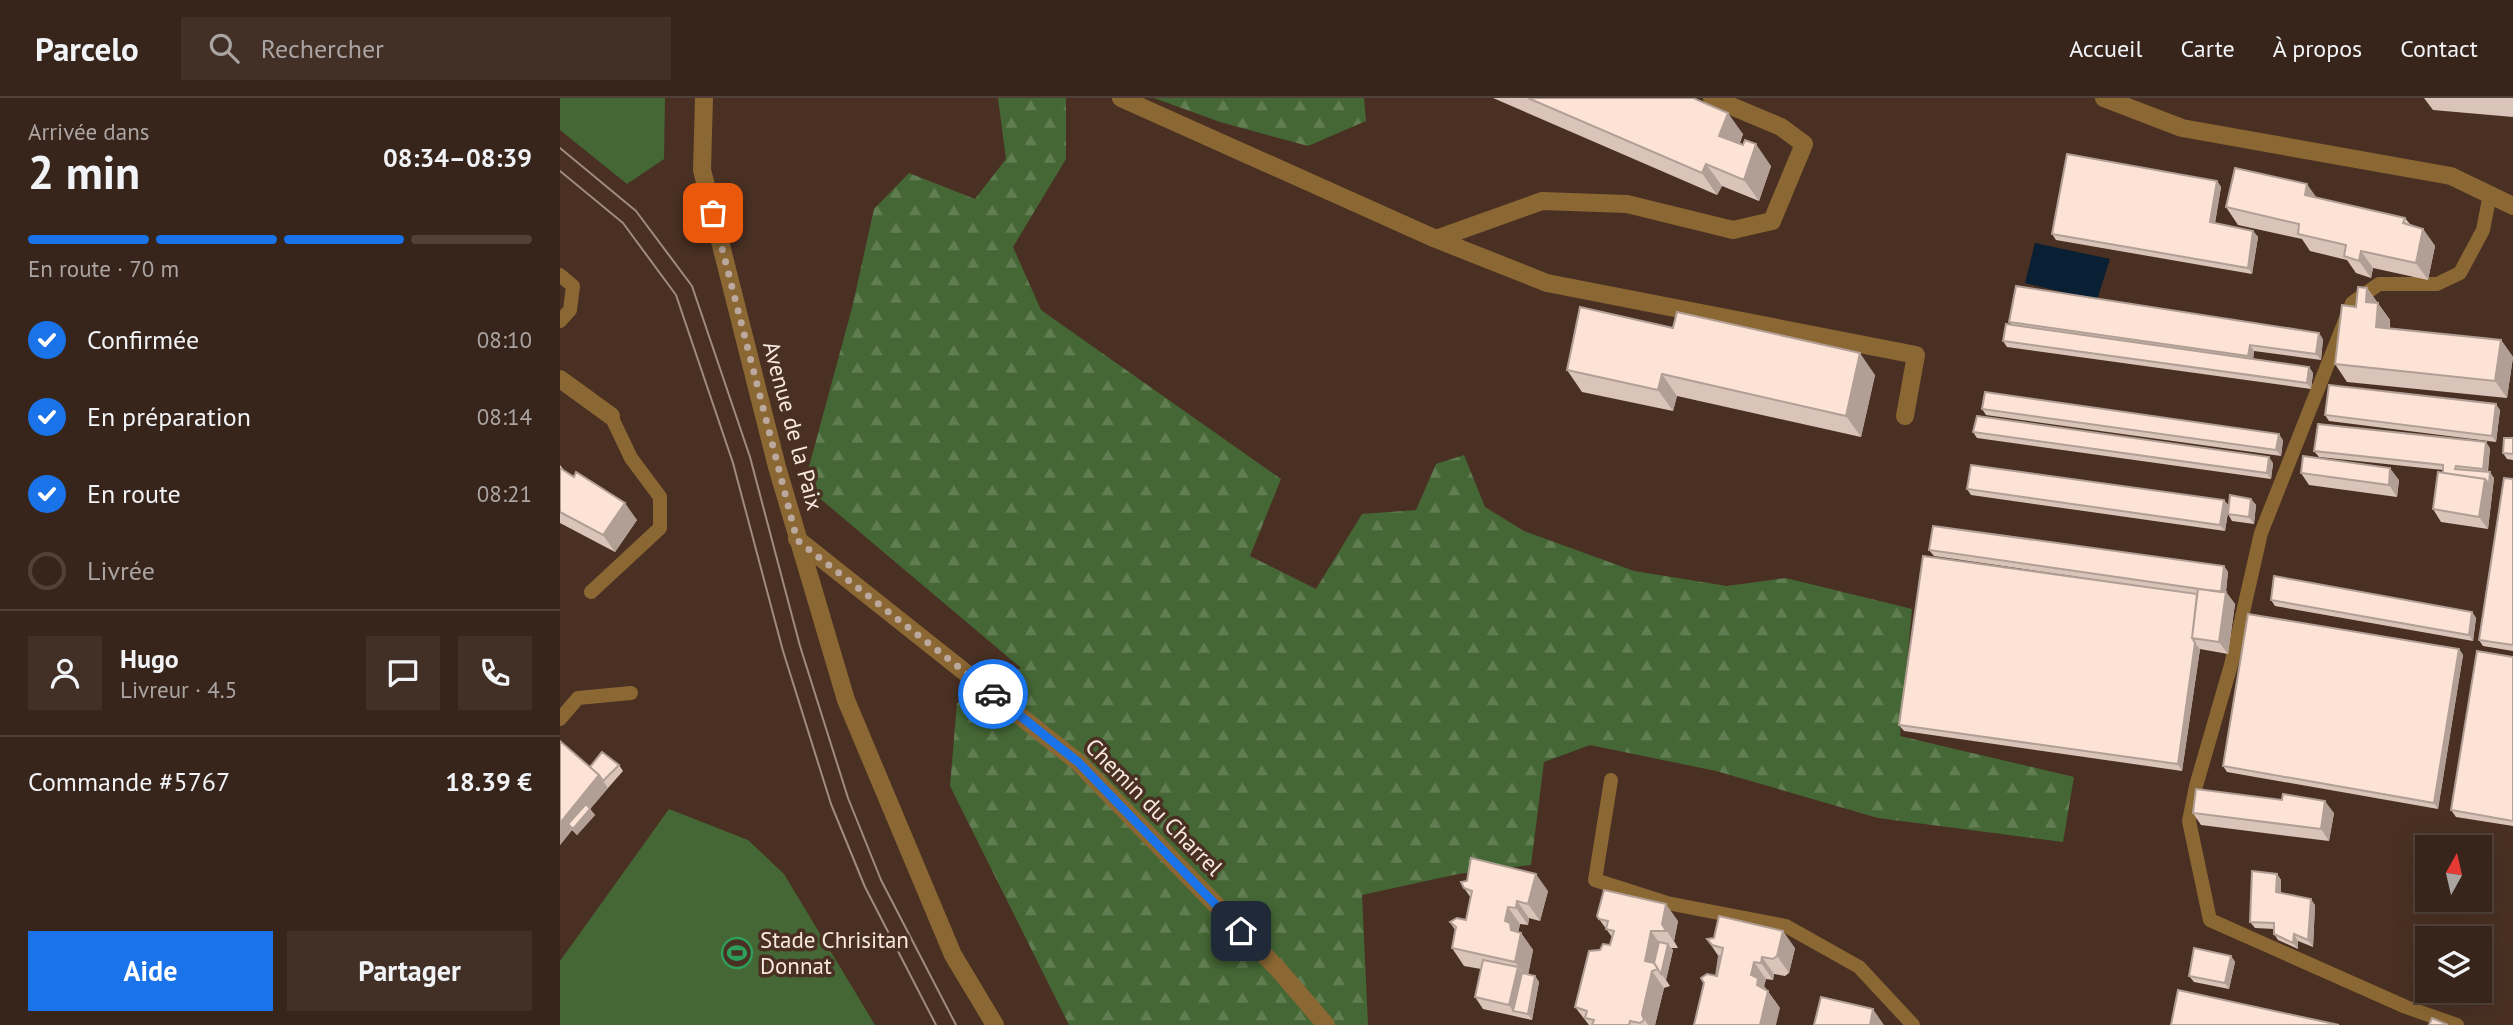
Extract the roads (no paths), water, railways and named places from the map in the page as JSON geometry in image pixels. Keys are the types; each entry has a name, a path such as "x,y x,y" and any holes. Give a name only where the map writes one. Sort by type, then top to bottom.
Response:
{"street":[{"name":"Avenue de la Paix","path":"704,98 702,170 797,540 846,701 953,955 995,1025"},
{"path":"1121,98 1436,239 1547,283 1916,355 1905,416"},
{"path":"1436,239 1542,201 1627,204 1733,230 1772,221 1804,144 1781,127 1712,98"},
{"path":"2104,98 2182,128 2451,176 2513,206"},
{"path":"560,379 611,416"},
{"name":"Chemin du Charrel","path":"797,540 1078,762 1278,969 1326,1025"}],"lane":[{"path":"2457,1025 2406,1007 2210,920 2189,821 2196,786 2231,665 2261,533 2352,303 2379,284 2437,284 2460,273 2483,230 2490,194"},
{"path":"560,275 573,286 570,310 560,321"},
{"path":"591,592 660,528 660,497 631,458 611,416"},
{"path":"560,719 578,698 631,693"},
{"path":"1611,780 1595,880 1667,903 1786,926 1859,967 1913,1025"}],"water":[{"path":"2035,243 2110,259 2097,300 2025,283"}],"tram line":[{"path":"560,148 636,211 692,286 750,457 800,646 848,798 881,880 956,1025"},
{"path":"560,171 623,223 676,295 733,463 783,651 831,804 865,887 936,1025"}],"place":[{"name":"Stade Chrisitan Donnat","path":"737,953"}]}
